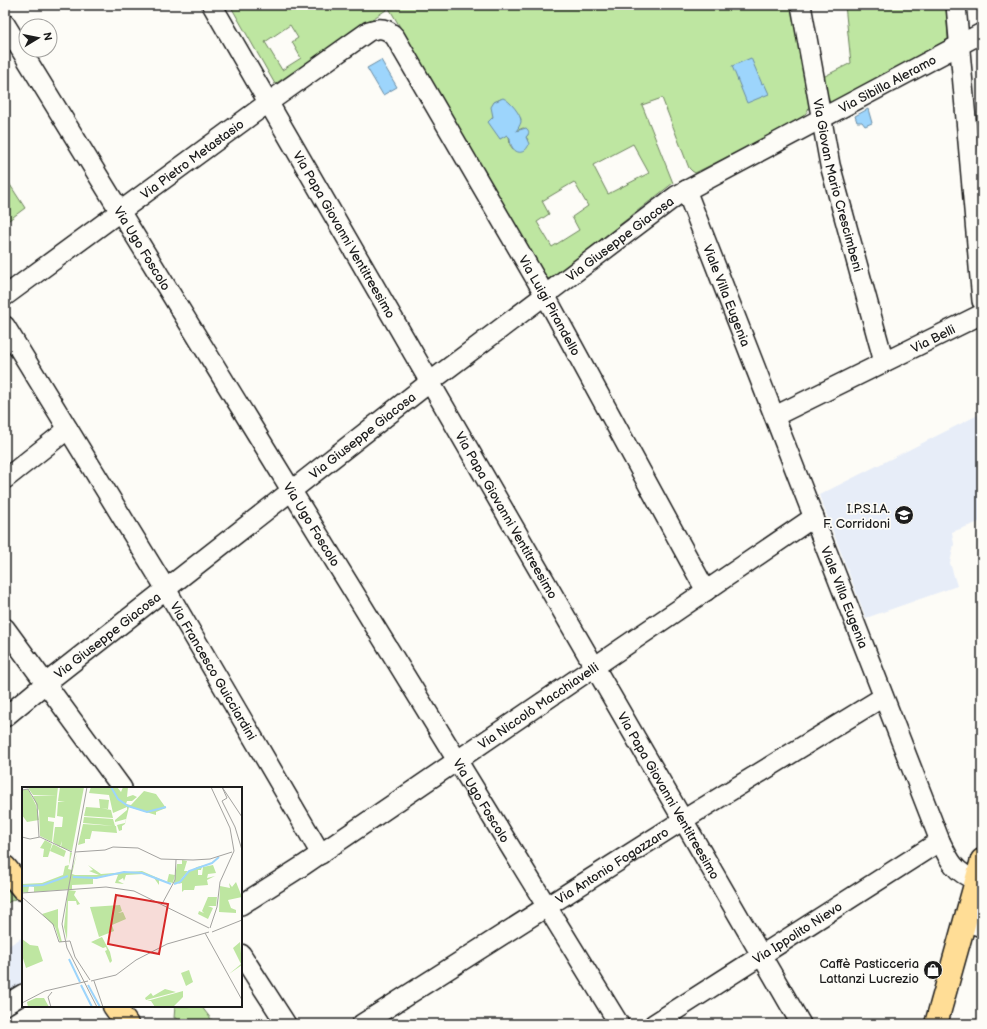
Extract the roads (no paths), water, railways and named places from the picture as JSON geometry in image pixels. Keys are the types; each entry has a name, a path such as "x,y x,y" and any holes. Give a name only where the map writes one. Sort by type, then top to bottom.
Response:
{"main road":[{"path":"5,867 22,888"},
{"path":"936,1024 973,924 979,870"},
{"path":"115,1007 127,1024"}],"street":[{"name":"Via Papa Giovanni Ventitreesimo","path":"212,5 801,1024"},
{"name":"Via Giovan Mario Crescimbeni","path":"801,5 830,165 884,362"},
{"path":"956,5 982,301"},
{"name":"Via Ugo Foscolo","path":"5,24 619,1024"},
{"name":"Via Pietro Metastasio","path":"5,296 268,102 369,31 383,28"},
{"name":"Via Luigi Pirandello","path":"383,28 390,31 395,37 546,295 706,591"},
{"name":"Via Sibilla Aleramo","path":"686,190 982,33"},
{"name":"Via Giuseppe Giacosa","path":"5,717 46,683 430,382 686,190"},
{"name":"Viale Villa Eugenia","path":"686,190 940,841 952,863 959,872 966,877 979,870"},
{"name":"Via Belli","path":"775,416 982,314"},
{"name":"Via Francesco Guicciardini","path":"5,326 166,589 321,854"},
{"path":"5,479 68,429"},
{"name":"Via Niccolò Macchiavelli","path":"242,904 321,854 814,517"},
{"path":"5,628 121,787"},
{"name":"Via Antonio Fogazzaro","path":"362,1024 683,820 883,697"},
{"name":"Via Ippolito Nievo","path":"654,1024 940,841"},
{"path":"242,956 286,1024"},
{"path":"5,1005 22,995"}],"water":[{"path":"751,58 762,84 764,83 769,94 747,103 732,66"},
{"path":"381,60 397,87 383,95 367,68"},
{"path":"503,98 512,105 521,119 519,127 516,131 526,128 529,131 526,137 529,144 524,151 518,152 515,150 512,147 510,138 507,135 500,139 488,122 493,117 491,107 494,102"},
{"path":"868,109 872,123 865,126 862,122 857,122 855,116"}],"place":[{"name":"I.P.S.I.A. F. Corridoni","path":"904,515"},
{"name":"Caffè Pasticceria Lattanzi Lucrezio","path":"933,970"}]}
